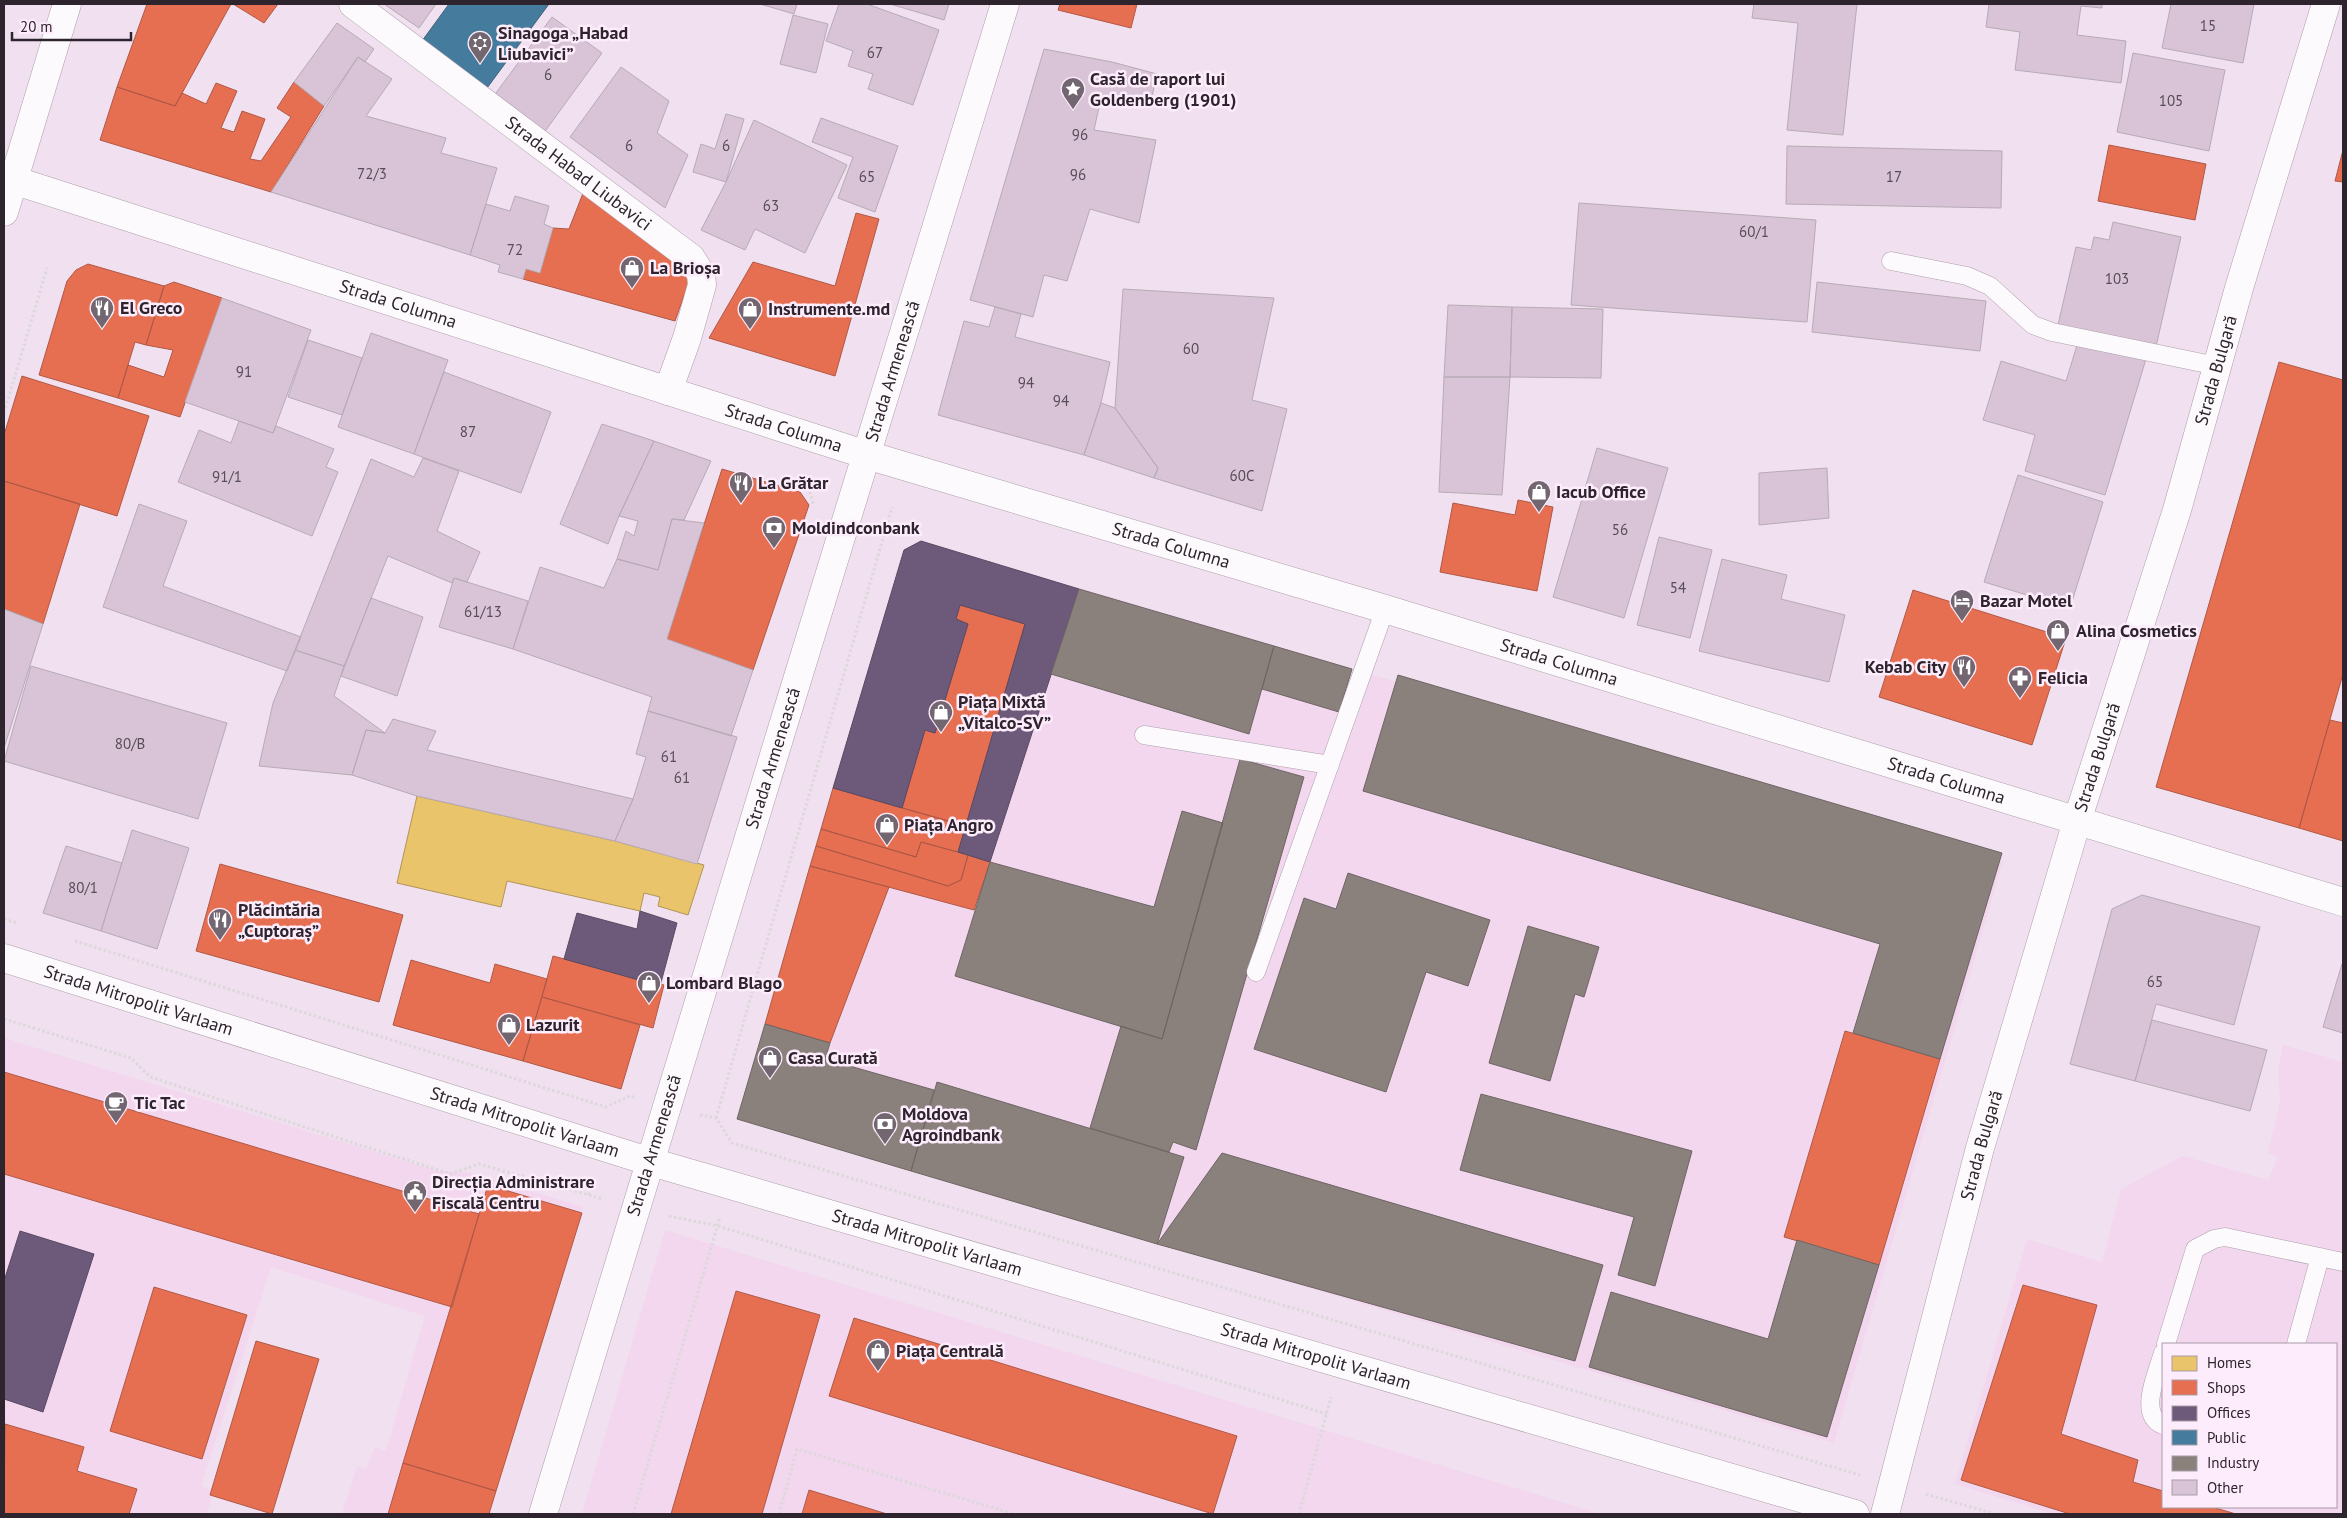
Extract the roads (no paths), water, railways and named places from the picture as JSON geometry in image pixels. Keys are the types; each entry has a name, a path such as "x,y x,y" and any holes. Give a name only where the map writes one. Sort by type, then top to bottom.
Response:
{"main road":[{"path":"4,212 9,178 67,4"},
{"name":"Strada Habad Liubavici","path":"353,4 691,258 701,274 702,285 687,338 668,391"},
{"name":"Strada Armenească","path":"543,1514 648,1161 1005,4"},
{"name":"Strada Bulgară","path":"1885,1514 1980,1148 2077,821 2177,510 2217,366 2326,4"},
{"name":"Strada Columna","path":"9,178 867,455 1385,609 2343,902"},
{"name":"Strada Mitropolit Varlaam","path":"4,958 648,1161 1340,1366 1854,1514"}],"lane":[{"path":"1891,261 1967,276 1990,286 2033,325 2052,332 2217,366"},
{"path":"1256,972 1385,609"},
{"path":"1144,735 1330,765"},
{"path":"2166,1343 2195,1249 2214,1239 2225,1237 2343,1262"},
{"path":"2296,1343 2320,1257"},
{"path":"2162,1356 2149,1399 2151,1410 2162,1425"}],"place":[{"name":"Sinagoga „Habad Liubavici”","path":"480,64"},
{"name":"Casă de raport lui Goldenberg (1901)","path":"1073,110"},
{"name":"La Brioșa","path":"632,289"},
{"name":"El Greco","path":"102,329"},
{"name":"Instrumente.md","path":"750,330"},
{"name":"La Grătar","path":"741,504"},
{"name":"Iacub Office","path":"1539,513"},
{"name":"Moldindconbank","path":"774,549"},
{"name":"Bazar Motel","path":"1962,622"},
{"name":"Alina Cosmetics","path":"2058,652"},
{"name":"Kebab City","path":"1964,688"},
{"name":"Felicia","path":"2020,699"},
{"name":"Piața Mixtă „Vitalco-SV”","path":"941,733"},
{"name":"Piața Angro","path":"887,846"},
{"name":"Plăcintăria „Cuptoraș”","path":"220,941"},
{"name":"Lombard Blago","path":"649,1004"},
{"name":"Lazurit","path":"509,1046"},
{"name":"Casa Curată","path":"770,1079"},
{"name":"Tic Tac","path":"116,1124"},
{"name":"Moldova Agroindbank","path":"885,1145"},
{"name":"Direcția Administrare Fiscală Centru","path":"415,1213"},
{"name":"Piața Centrală","path":"878,1372"}]}
